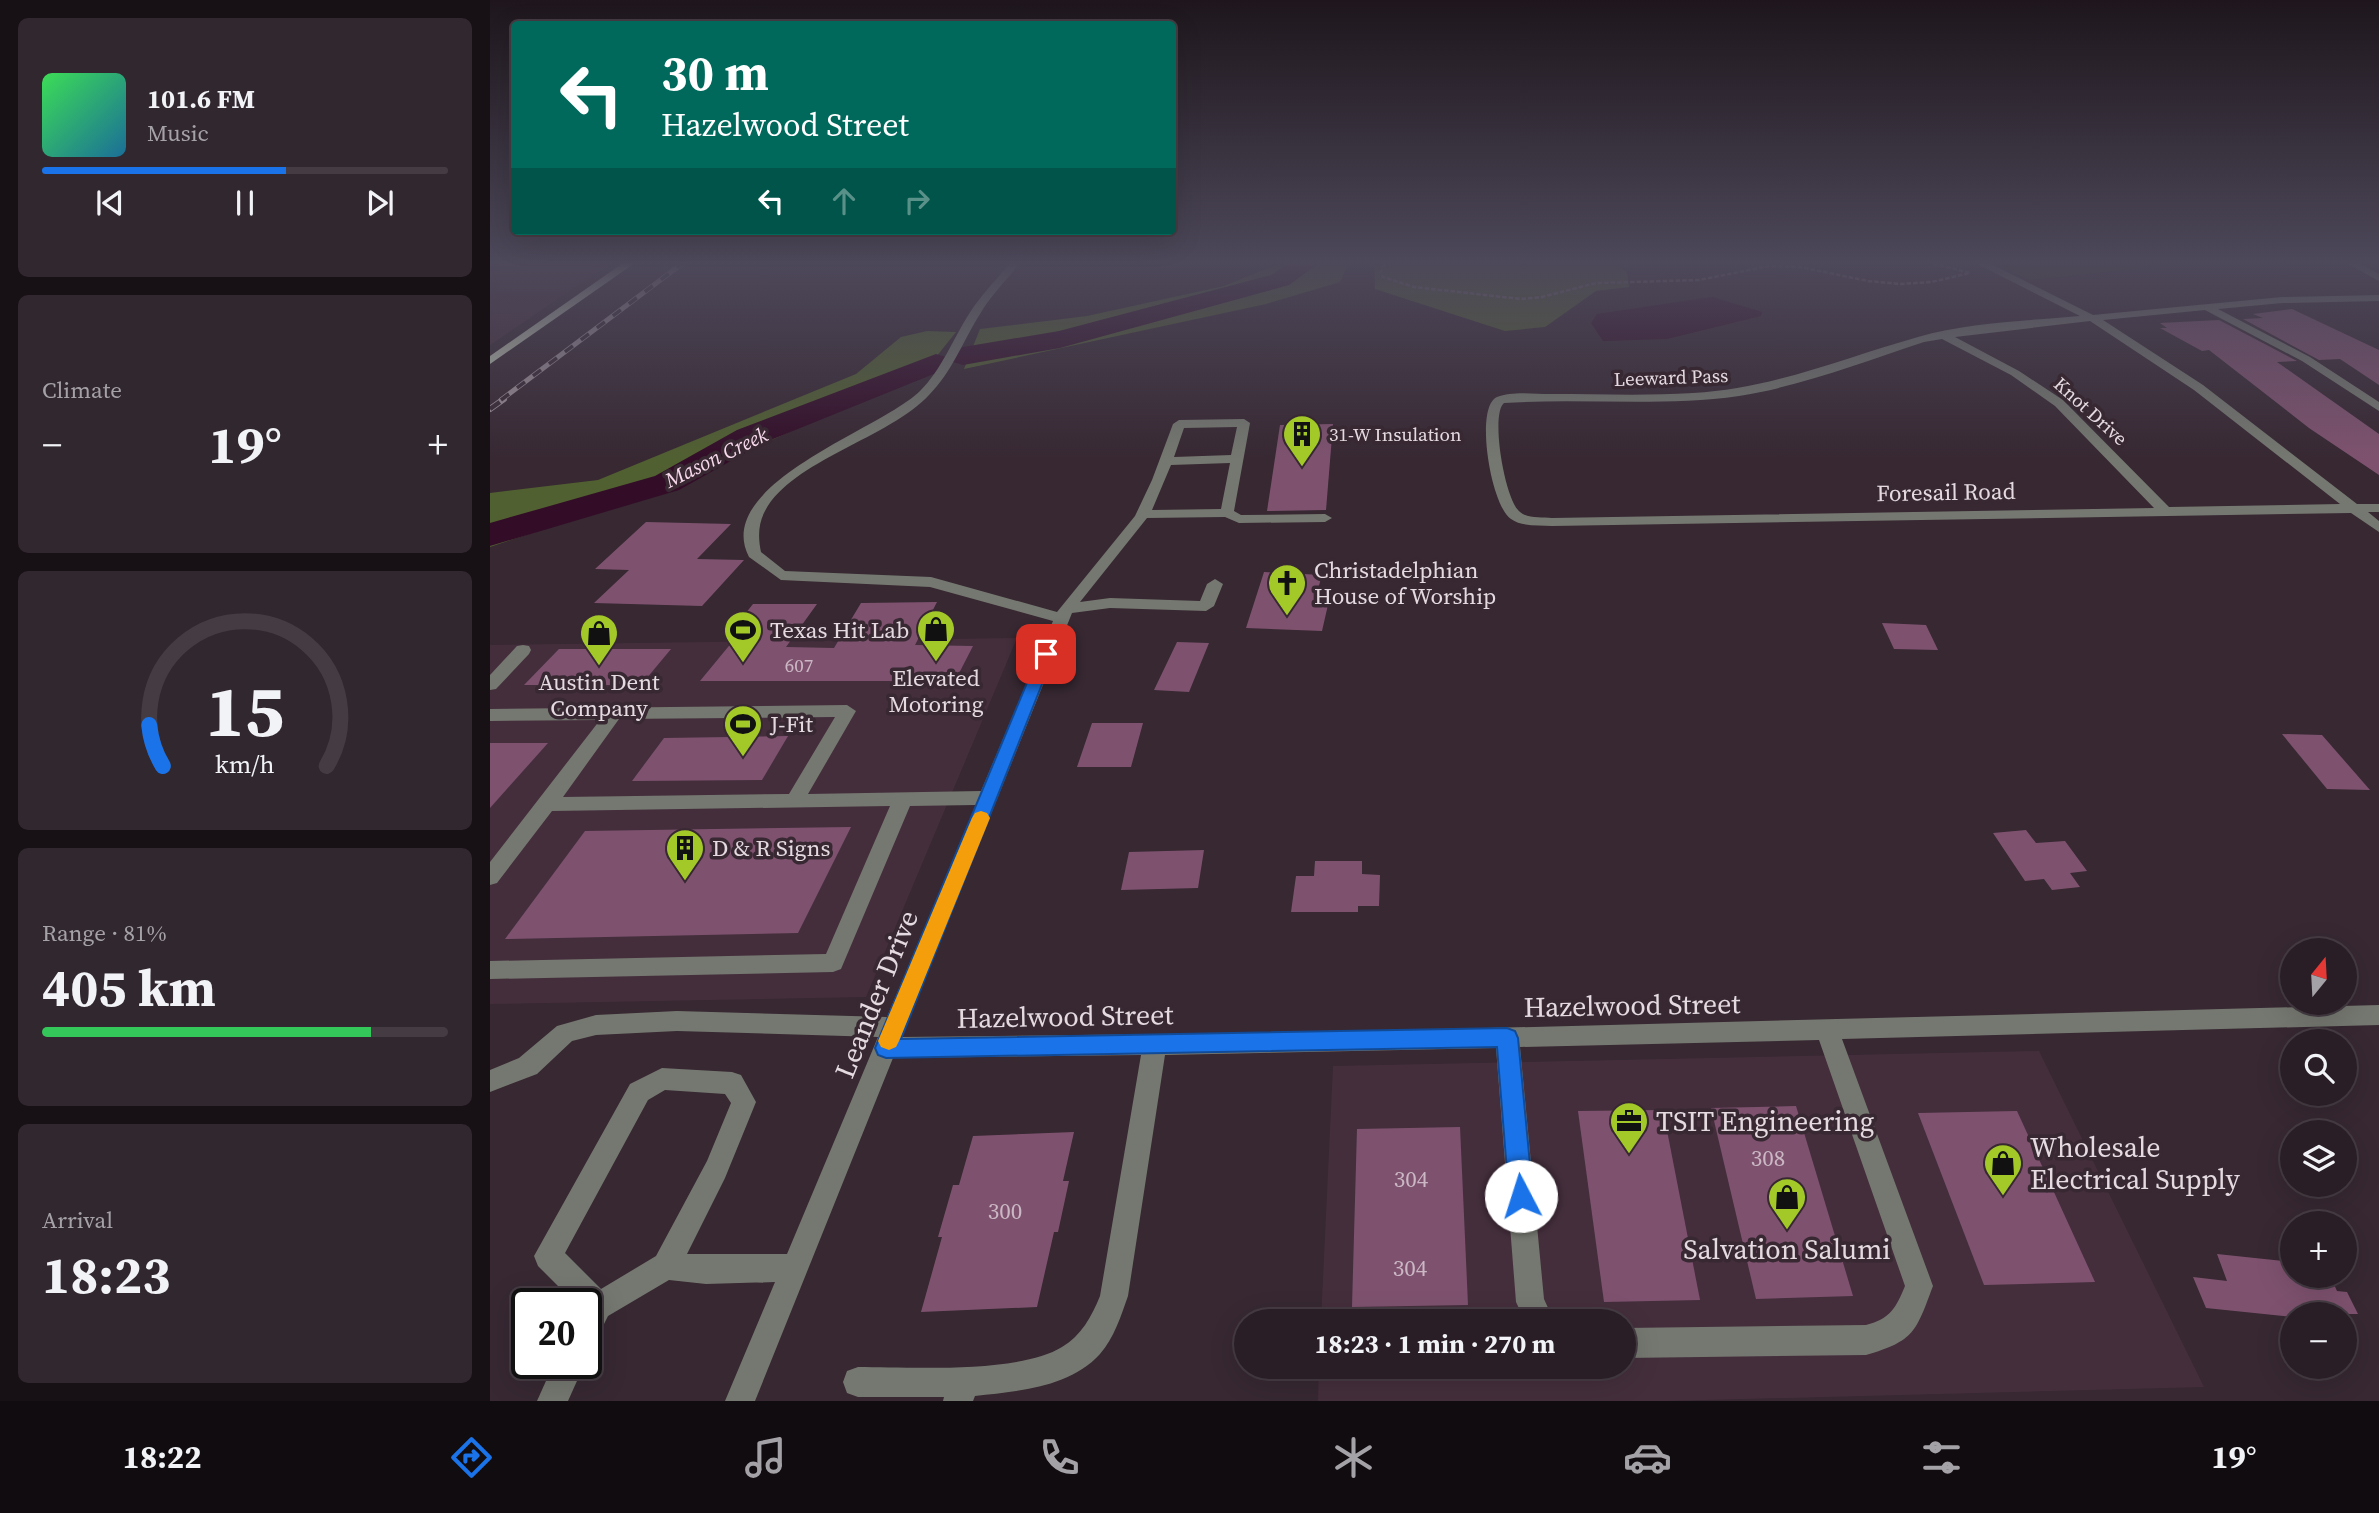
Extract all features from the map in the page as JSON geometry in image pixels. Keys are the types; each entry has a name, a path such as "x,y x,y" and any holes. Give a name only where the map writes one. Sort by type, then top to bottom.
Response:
{"main road":[{"path":"490,361 537,328"}],"street":[{"path":"967,328 940,377 922,397 888,421 784,480 764,502 751,532 754,555 780,575 931,582 1064,613 1110,603 1206,606 1215,584"},
{"name":"Leeward Pass","path":"1515,516 1505,503 1500,489 1492,413 1494,405 1501,400 1693,397 1740,392 1791,381 1942,335 2001,328"},
{"path":"2109,328 2180,375 2379,528"},
{"path":"2247,328 2306,359 2379,407"},
{"name":"Knot Drive","path":"1942,335 2015,373 2059,402 2164,510"},
{"name":"Leander Drive","path":"740,1401 1064,613 1143,514 1179,424 1244,423 1235,459"},
{"path":"1166,461 1235,459 1227,513"},
{"name":"Foresail Road","path":"1515,516 1552,522 2379,508"},
{"path":"1143,514 1227,513 1239,519 1325,518"},
{"path":"490,685 523,650"},
{"path":"490,715 846,711 794,800"},
{"path":"490,877 614,714"},
{"path":"547,804 989,798"},
{"path":"490,970 833,963 903,799"},
{"name":"Hazelwood Street","path":"490,1081 528,1066 565,1033 596,1025 677,1021 890,1038 1155,1045 2379,1015"},
{"path":"1636,1343 1866,1340 1892,1334 1905,1323 1919,1286 1827,1029"},
{"path":"1507,1038 1530,1301 1534,1309"},
{"path":"858,1382 961,1391 1047,1372 1076,1357 1093,1339 1108,1316 1114,1296 1155,1045"},
{"path":"571,1288 548,1256 639,1092 662,1079 732,1083 744,1102 716,1168 666,1266 602,1311"},
{"path":"666,1266 706,1270 795,1268"},
{"path":"552,1401 562,1379"}],"shaded area":[{"path":"490,328 515,328 490,345"},
{"path":"1595,328 1710,328 1667,339 1603,341"},
{"path":"1017,638 866,997 490,1004 490,645"},
{"path":"2039,1051 2204,1387 1668,1401 1318,1401 1319,1379 1636,1379 1636,1309 1322,1309 1333,1066"}],"green space":[{"path":"985,328 1153,328 964,369 980,329"},
{"path":"1497,328 1531,328 1505,331"},
{"path":"927,331 956,332 924,372 653,493 490,547 490,493 598,480 856,374 901,337"}],"building":[{"path":"2161,328 2235,328 2297,361 2277,362 2379,434 2379,475 2309,428 2209,350 2202,351"},
{"path":"2260,328 2333,328 2379,350 2379,385 2340,359 2319,360"},
{"name":"31-W Insulation","path":"1333,424 1326,510 1267,511 1280,425"},
{"path":"646,522 731,524 697,559 744,560 702,606 594,603 629,570 595,569"},
{"path":"1264,572 1322,575 1316,596 1330,596 1322,631 1246,628"},
{"path":"937,602 915,645 973,646 955,681 700,681 747,624 737,624 753,604 817,604 786,647 834,648 861,603"},
{"path":"1882,623 1926,625 1938,650 1894,649"},
{"path":"1177,642 1209,643 1189,692 1154,690"},
{"name":"Austin Dent Company","path":"559,649 671,649 641,685 524,685"},
{"path":"1092,723 1143,723 1131,767 1077,767"},
{"path":"2282,734 2322,735 2370,790 2327,789"},
{"path":"788,736 762,780 632,781 664,738"},
{"path":"490,743 548,743 490,808"},
{"name":"D & R Signs","path":"851,827 798,933 505,939 585,831"},
{"path":"2026,830 2036,843 2065,841 2087,871 2070,873 2080,887 2052,890 2044,879 2025,881 1993,833"},
{"path":"1204,850 1198,888 1121,890 1129,852"},
{"path":"1315,861 1362,861 1362,874 1380,875 1379,906 1358,906 1358,912 1291,912 1296,876 1314,876"},
{"path":"1796,1106 1853,1296 1756,1299 1711,1108"},
{"path":"1663,1110 1700,1300 1604,1302 1578,1111"},
{"name":"Wholesale Electrical Supply","path":"2017,1111 2095,1282 1984,1285 1918,1113"},
{"path":"1460,1127 1468,1305 1352,1307 1357,1129"},
{"path":"1074,1132 1063,1181 1069,1181 1037,1307 921,1312 953,1185 959,1185 973,1136"},
{"path":"2217,1254 2280,1261 2280,1288 2336,1288 2337,1291 2347,1292 2352,1302 2280,1302 2280,1316 2206,1308 2193,1277 2227,1281"}],"waterway":[{"name":"Mason Creek","path":"963,356 1060,339 1100,328"},
{"name":"Mason Creek","path":"490,535 667,483 749,437 936,363"}],"railway":[{"path":"501,400 596,328"},
{"path":"490,409 504,399"}],"slow traffic":[{"path":"889,1041 981,818"}],"place":[{"name":"31-W Insulation","path":"1302,468"},
{"name":"Christadelphian House of Worship","path":"1287,617"},
{"name":"Elevated Motoring","path":"936,663"},
{"name":"Texas Hit Lab","path":"743,664"},
{"name":"Austin Dent Company","path":"599,667"},
{"name":"J-Fit","path":"743,758"},
{"name":"D & R Signs","path":"685,882"},
{"name":"TSIT Engineering","path":"1629,1155"},
{"name":"Wholesale Electrical Supply","path":"2003,1197"},
{"name":"Salvation Salumi","path":"1787,1231"}],"route":[{"path":"1046,654 886,1048 1507,1038 1521,1196"}]}
